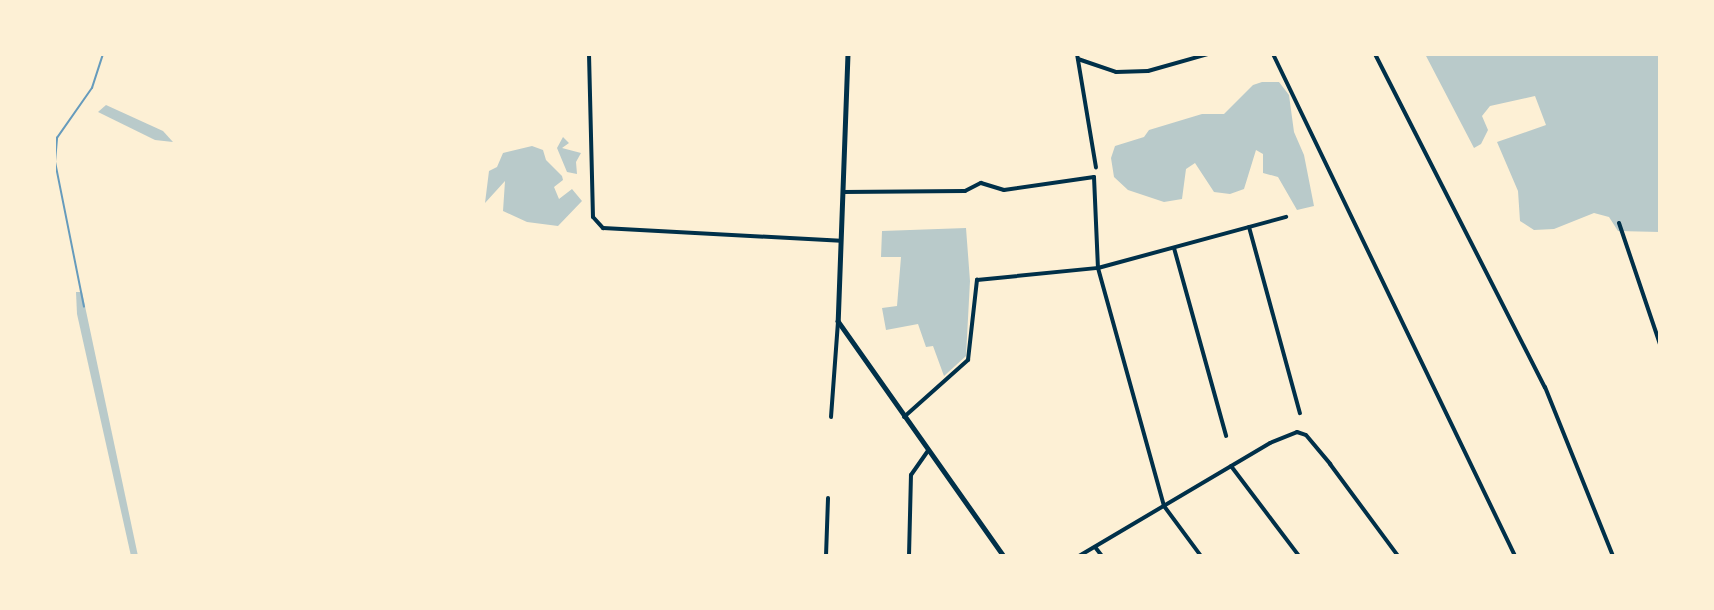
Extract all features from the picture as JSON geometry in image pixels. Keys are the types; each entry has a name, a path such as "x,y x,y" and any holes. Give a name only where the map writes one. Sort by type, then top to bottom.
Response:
{"street":[{"path":"589,54 593,218 603,228 841,241"},
{"path":"831,417 838,321 848,54"},
{"path":"1078,56 1116,72 1148,71 1208,54"},
{"path":"1273,54 1515,556"},
{"path":"1375,54 1545,387 1613,556"},
{"path":"1078,56 1096,167"},
{"path":"843,192 965,191 981,183 1004,190 1094,177 1098,268 1164,506 1201,556"},
{"path":"904,417 968,360 977,280 1098,268 1286,217"},
{"path":"1619,223 1660,344"},
{"path":"1249,227 1300,413"},
{"path":"1174,248 1226,436"},
{"path":"838,321 1004,556"},
{"path":"1079,556 1231,466 1297,432 1306,435 1398,556"},
{"path":"909,556 911,475 928,451"},
{"path":"1231,466 1299,556"},
{"path":"826,556 828,498"},
{"path":"1095,547 1102,556"}],"shaded area":[{"path":"1425,54 1660,54 1660,232 1618,231 1609,217 1594,213 1554,229 1534,230 1520,221 1518,191 1497,142 1546,125 1535,96 1490,106 1482,116 1488,130 1481,144 1474,148"},
{"path":"1262,82 1279,82 1289,95 1294,132 1304,155 1314,206 1297,210 1278,177 1263,173 1263,154 1256,150 1244,189 1230,194 1214,192 1195,163 1186,169 1182,199 1164,202 1128,190 1114,177 1111,158 1115,146 1144,137 1149,130 1202,114 1224,114 1253,85"},
{"path":"106,105 163,131 173,142 155,140 98,112"},
{"path":"563,137 569,143 562,148 581,153 576,162 577,174 567,172 557,148"},
{"path":"532,146 543,150 546,160 562,176 563,180 554,187 559,199 572,189 582,201 558,226 527,222 503,211 505,181 485,203 489,171 497,167 503,153"},
{"path":"966,228 970,281 966,356 944,376 933,346 926,347 918,324 886,330 882,308 897,306 901,257 881,257 882,231"},
{"path":"76,292 82,292 138,556 131,556 77,314"}],"waterway":[{"path":"84,307 55,162 57,138 92,88 103,54"}]}
